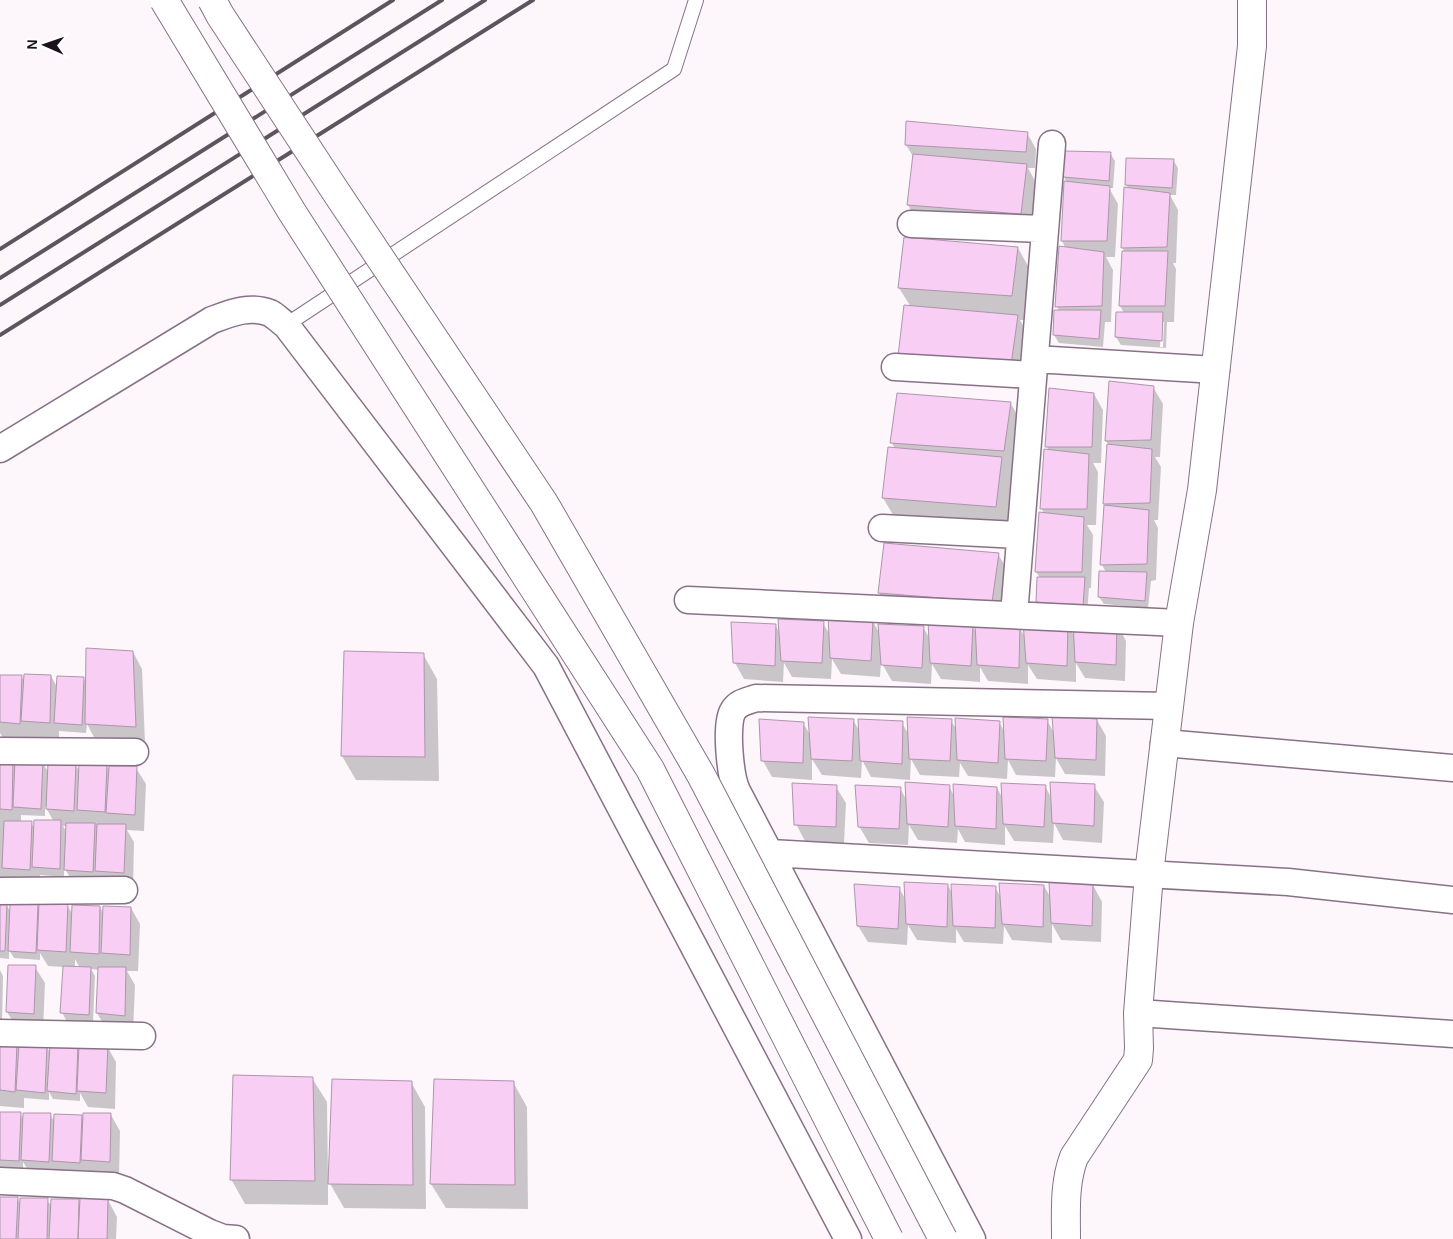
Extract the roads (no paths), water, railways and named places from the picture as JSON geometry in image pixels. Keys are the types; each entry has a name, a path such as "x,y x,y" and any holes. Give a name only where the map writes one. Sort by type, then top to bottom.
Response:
{"street":[{"path":"164,0 292,212 650,769 889,1239"},
{"path":"212,0 336,192 544,503 701,775 943,1239"},
{"path":"1066,1239 1068,1172 1074,1157 1138,1060 1138,1014 1149,874 1179,623 1202,490 1252,46 1252,0"},
{"path":"1014,615 1052,144"},
{"path":"911,224 1045,229"},
{"path":"0,449 212,320 233,312 252,309 270,314 286,325 546,666 848,1239"},
{"path":"895,367 1216,370"},
{"path":"882,528 1020,535"},
{"path":"688,600 1179,623"},
{"path":"972,1239 733,781 729,721 733,710 742,702 756,698 1169,706"},
{"path":"1164,743 1453,768"},
{"path":"0,751 135,752"},
{"path":"770,853 1288,882 1453,900"},
{"path":"0,891 124,890"},
{"path":"1138,1014 1453,1034"},
{"path":"0,1033 142,1036"},
{"path":"0,1181 114,1186 210,1233 236,1239"}],"lane":[{"path":"286,325 674,69 696,0"}],"railway":[{"path":"0,249 393,0"},
{"path":"0,278 442,0"},
{"path":"0,305 485,0"},
{"path":"0,335 533,0"}]}
